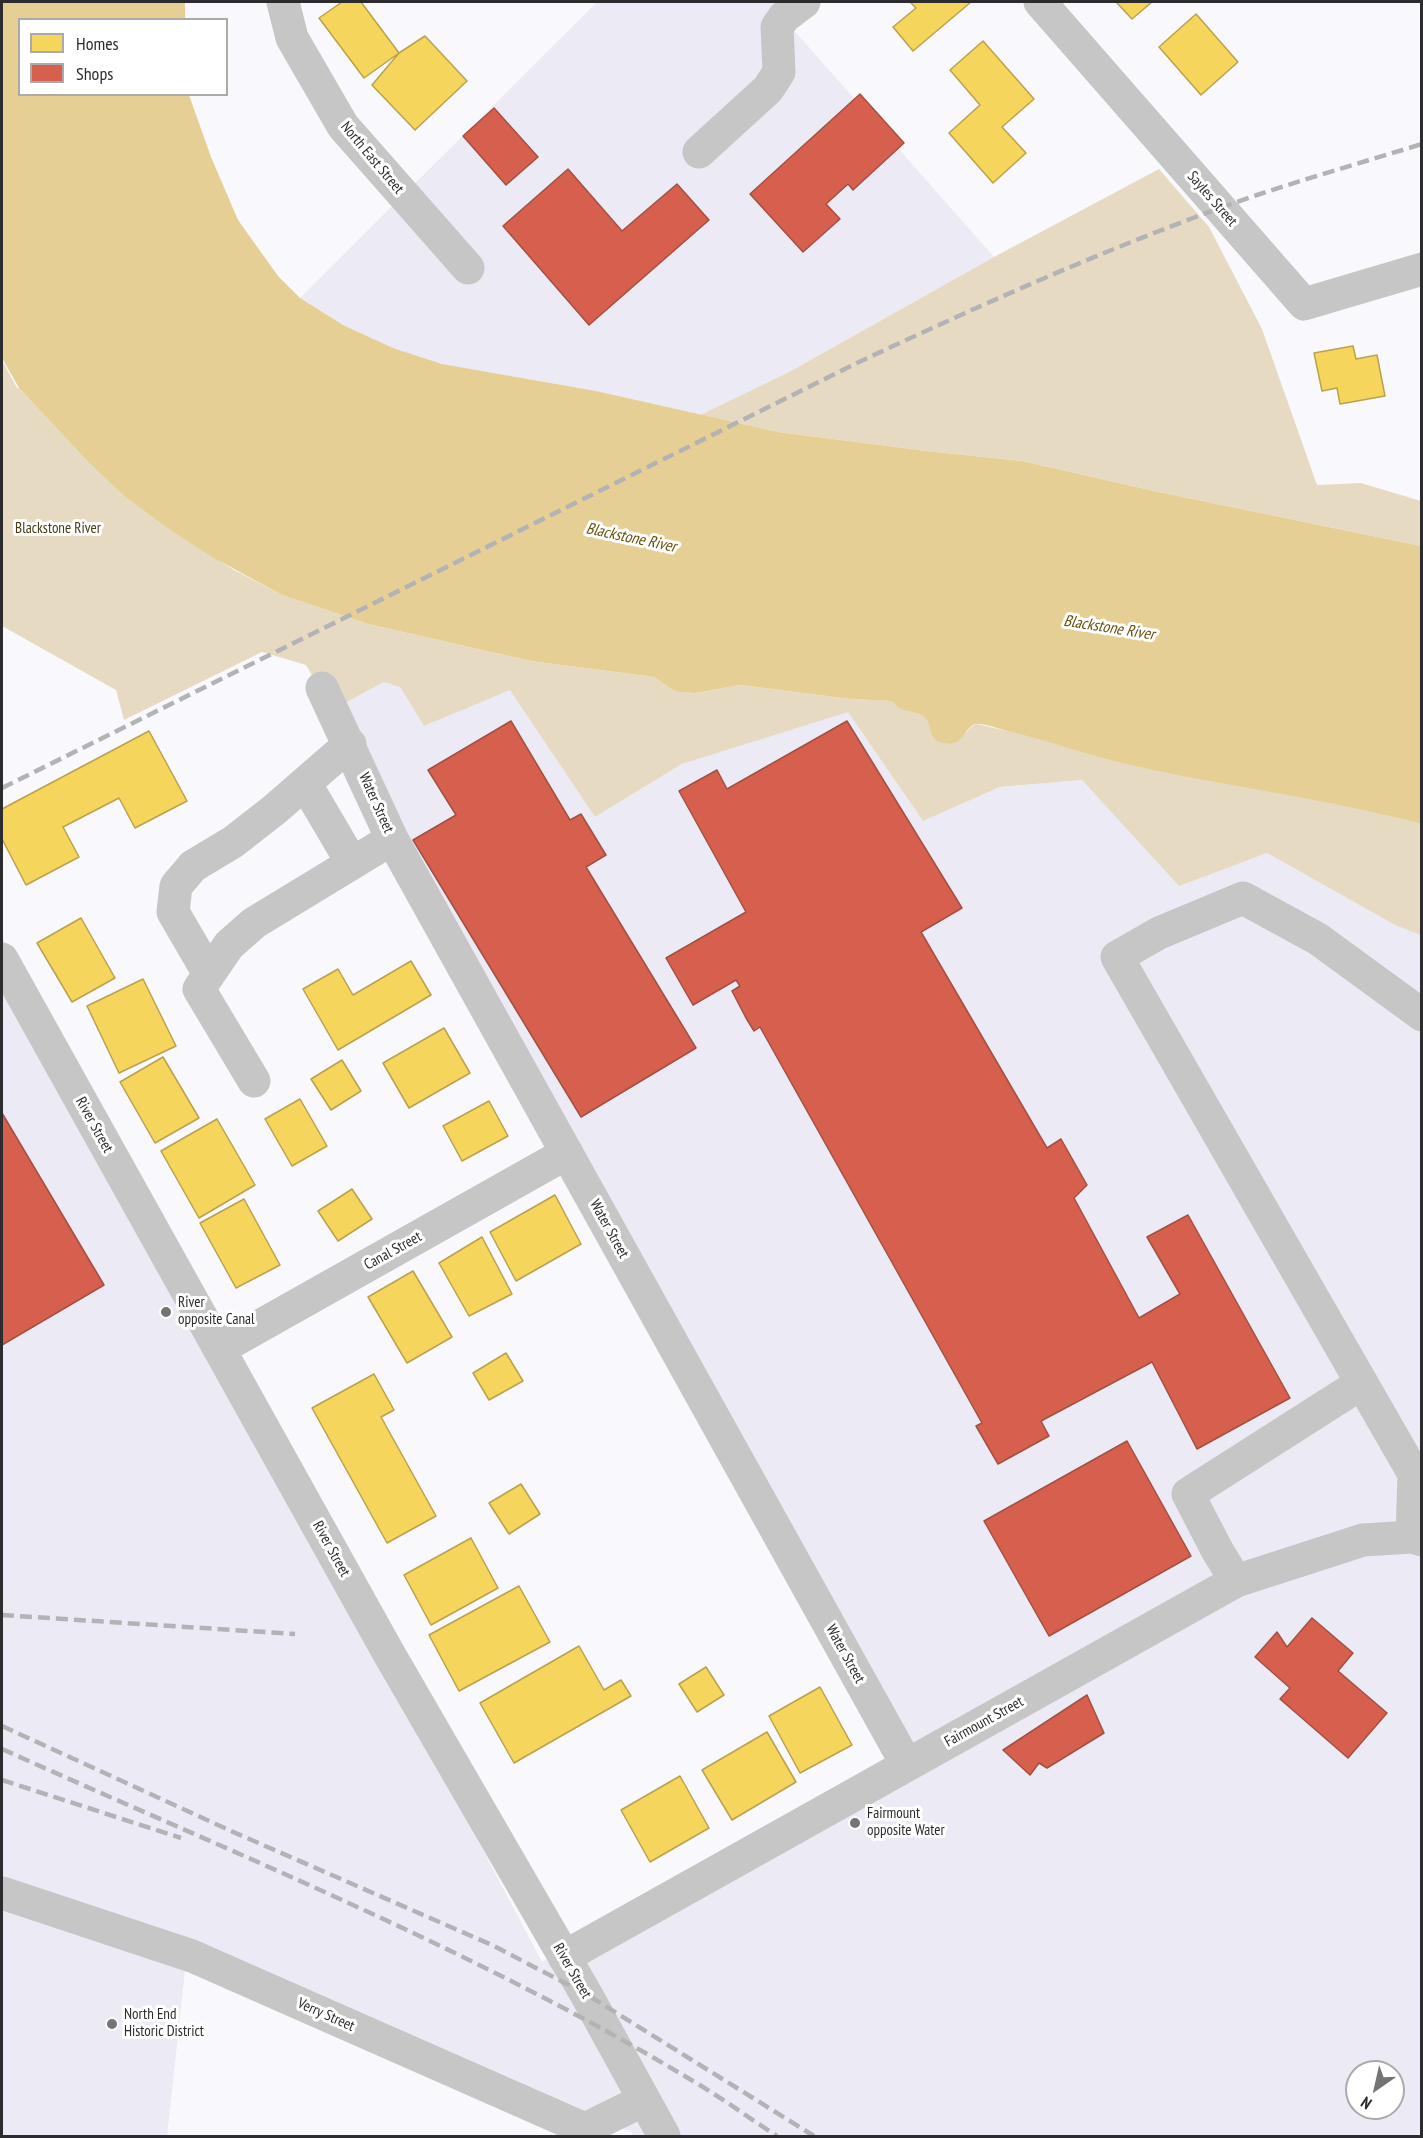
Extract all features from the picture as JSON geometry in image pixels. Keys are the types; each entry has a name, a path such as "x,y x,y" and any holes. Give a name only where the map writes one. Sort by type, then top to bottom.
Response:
{"street":[{"name":"North East Street","path":"283,2 292,38 343,126 468,268"},
{"path":"699,152 768,89 779,72 777,27 784,17 804,2"},
{"name":"Sayles Street","path":"1040,2 1304,304 1422,269"},
{"name":"Water Street","path":"322,688 350,744 392,839 907,1765"},
{"path":"209,974 173,912 176,886 193,866 233,842 350,744"},
{"path":"304,783 352,863"},
{"path":"254,1080 199,989 229,945 254,923 392,839"},
{"path":"1417,1539 1418,1471 1362,1383 1117,957 1159,933 1244,898 1318,939 1422,1015"},
{"name":"River Street","path":"2,959 388,1652 564,1957 664,2136"},
{"name":"Canal Street","path":"219,1349 567,1153"},
{"path":"1236,1581 1188,1494 1362,1383"},
{"name":"Fairmount Street","path":"564,1957 1236,1581 1363,1540 1417,1539"},
{"name":"Verry Street","path":"2,1893 192,1956 585,2129 644,2100"}],"shaded area":[{"path":"597,2 784,2 776,10 994,257 789,372 700,415 596,391 442,364 393,348 343,325 300,298"},
{"path":"394,677 424,726 510,689 595,817 682,764 848,711 923,821 1000,787 1082,780 1179,885 1267,853 1395,925 1421,932 1421,2136 634,2136 631,2132 188,1943 167,2136 2,2136 2,937 542,1962 894,1761 332,710"}],"green space":[{"path":"1159,169 1209,227 1262,329 1317,485 1361,483 1421,501 1421,546 1154,491 1022,461 778,432 700,415 789,372 994,257"},
{"name":"Blackstone River","path":"2,360 17,388 125,497 167,528 234,570 282,595 368,624 531,661 654,677 678,692 695,693 740,685 851,699 892,701 900,707 966,733 976,724 1421,824 1421,935 1395,925 1267,853 1179,886 1082,780 1000,787 923,821 848,712 682,764 595,817 510,690 424,726 400,687 384,682 332,710 306,665 262,652 124,720 116,690 2,626"}],"water":[{"name":"Blackstone River","path":"2,2 185,2 185,18 18,18 18,96 189,96 211,157 238,220 278,276 300,298 343,325 393,348 442,364 596,391 778,432 1022,461 1154,491 1421,546 1421,824 1349,807 1131,765 985,725 973,725 960,739 951,744 939,742 933,737 925,717 901,708 892,701 851,699 740,685 695,693 678,692 654,677 531,661 368,624 282,595 212,557 167,528 125,497 89,463 19,388 2,358"}],"building: Homes":[{"path":"342,2 361,2 399,53 364,78 319,18"},
{"path":"910,2 971,2 913,51 893,27 916,8"},
{"path":"1116,2 1152,2 1132,19"},
{"path":"1196,14 1238,62 1201,95 1159,47"},
{"path":"425,36 467,81 415,130 372,85 399,53"},
{"path":"983,41 1034,99 1002,127 1026,153 993,183 949,133 980,105 950,70"},
{"path":"1353,346 1356,359 1377,355 1385,396 1340,404 1337,388 1322,391 1314,353"},
{"path":"149,731 187,801 135,828 119,798 63,827 79,857 26,885 2,839 2,809"},
{"path":"81,918 115,978 72,1002 37,943"},
{"path":"411,961 431,995 338,1050 303,989 338,969 353,995"},
{"path":"143,979 176,1046 119,1073 87,1006"},
{"path":"444,1028 470,1073 409,1108 383,1063"},
{"path":"163,1057 199,1118 155,1143 120,1082"},
{"path":"342,1060 361,1091 331,1110 311,1079"},
{"path":"300,1099 327,1146 292,1166 265,1119"},
{"path":"489,1101 508,1136 462,1161 443,1126"},
{"path":"217,1119 255,1185 199,1218 161,1151"},
{"path":"352,1189 372,1219 338,1241 318,1211"},
{"path":"555,1195 581,1244 516,1281 490,1232"},
{"path":"244,1199 280,1265 236,1288 200,1223"},
{"path":"482,1237 512,1294 469,1316 439,1263"},
{"path":"413,1271 452,1337 407,1363 368,1297"},
{"path":"506,1353 523,1381 489,1400 473,1373"},
{"path":"374,1374 394,1410 381,1417 436,1516 387,1543 312,1408"},
{"path":"521,1484 540,1514 509,1534 489,1503"},
{"path":"471,1538 498,1588 431,1625 404,1575"},
{"path":"519,1586 550,1642 459,1691 429,1635"},
{"path":"579,1646 604,1690 621,1680 631,1696 514,1763 480,1703"},
{"path":"706,1667 724,1695 697,1712 679,1684"},
{"path":"820,1687 852,1745 800,1773 769,1716"},
{"path":"767,1732 796,1782 732,1820 702,1770"},
{"path":"680,1776 709,1828 650,1862 621,1810"}],"building: Shops":[{"path":"860,94 904,143 853,190 848,184 826,204 840,219 803,252 750,194"},
{"path":"494,108 538,157 506,185 463,136"},
{"path":"568,169 622,231 677,184 709,220 589,325 503,226"},
{"path":"511,721 570,820 581,814 606,855 586,867 696,1048 581,1117 413,840 456,815 428,770"},
{"path":"847,721 962,908 921,932 1047,1148 1061,1139 1087,1185 1074,1198 1139,1318 1180,1294 1147,1237 1188,1215 1290,1398 1197,1449 1152,1362 1041,1421 1049,1436 998,1464 976,1426 982,1423 760,1027 754,1031 746,1018 732,991 740,986 736,980 693,1005 666,958 746,912 679,791 717,770 727,789"},
{"path":"2,1113 104,1285 2,1345"},
{"path":"1127,1441 1191,1556 1049,1636 984,1521"},
{"path":"1312,1618 1353,1653 1338,1671 1387,1713 1348,1758 1280,1699 1290,1688 1255,1657 1277,1632 1287,1647"},
{"path":"1087,1695 1104,1733 1047,1768 1039,1763 1030,1775 1003,1750"}],"railway":[{"path":"2,788 859,362 957,317 1106,252 1206,213 1277,188 1422,144"},
{"path":"2,1615 295,1634"},
{"path":"2,1726 231,1831 492,1945 586,1994 814,2136"},
{"path":"2,1749 353,1905 525,1988 693,2081 777,2136"},
{"path":"2,1780 181,1838"}],"place":[{"name":"River opposite Canal","path":"166,1312"},
{"name":"Fairmount opposite Water","path":"855,1823"},
{"name":"North End Historic District","path":"112,2024"}]}
